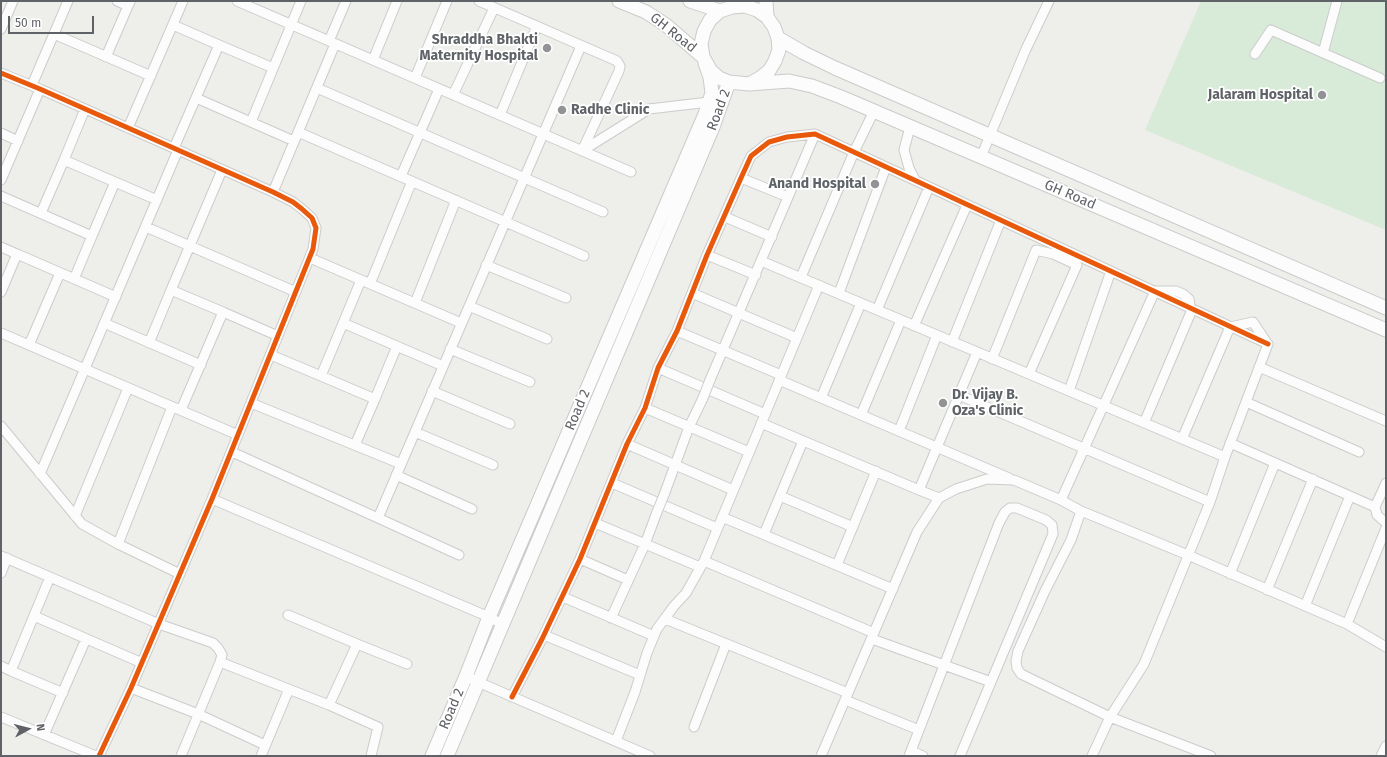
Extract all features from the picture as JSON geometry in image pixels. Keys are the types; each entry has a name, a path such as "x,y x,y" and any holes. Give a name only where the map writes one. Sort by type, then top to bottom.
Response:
{"main road":[{"name":"GH Road","path":"619,1 646,12 666,25 704,60"},
{"path":"690,1 720,11"},
{"path":"766,1 767,17"},
{"path":"746,4 767,17 774,27 778,38 779,50 775,61 769,71 749,84 729,82 719,78 711,71 704,60 701,44 704,31 710,20 720,11 746,4"},
{"name":"GH Road","path":"778,38 835,68 1386,308"},
{"name":"Road 2","path":"432,756 489,617 709,102 712,93 710,77 704,60"},
{"name":"GH Road","path":"749,84 789,81 812,86 874,111 1386,330"},
{"name":"Road 2","path":"447,756 713,127 729,82"}],"street":[{"path":"1,29 4,14 13,1"},
{"path":"1,180 18,141 54,34 68,1"},
{"path":"106,57 129,3 117,1"},
{"path":"128,128 183,1"},
{"path":"237,1 248,3 292,25 631,172"},
{"path":"250,122 301,1"},
{"path":"273,192 317,88 346,1"},
{"path":"373,60 397,1"},
{"path":"415,78 447,1"},
{"path":"479,1 617,61 620,66 582,151"},
{"path":"981,157 1026,50 1049,1"},
{"path":"1323,53 1337,1"},
{"path":"453,95 494,8"},
{"path":"173,25 274,68"},
{"path":"500,115 537,26"},
{"path":"1255,54 1271,30 1380,78"},
{"path":"54,34 151,76"},
{"path":"40,474 146,227 196,98 219,44"},
{"path":"378,518 581,46"},
{"path":"1,73 36,87 273,192 293,202 312,218 316,228 310,258 232,452 131,688 98,756 1,717"},
{"path":"317,88 603,212"},
{"path":"401,176 439,89"},
{"path":"196,98 250,122 296,136 401,176 584,256"},
{"path":"582,151 648,109 709,102"},
{"path":"41,213 85,110"},
{"path":"801,277 854,152 874,111"},
{"path":"910,127 904,150 909,168 915,180"},
{"path":"1,133 18,141"},
{"path":"611,618 645,544 689,427 724,351 815,134"},
{"path":"512,697 544,635 580,559 627,444 645,408 658,368 677,331 707,255 751,156 769,142 787,137 815,134 1155,292 1176,291 1183,294 1189,299 1191,312 1144,423"},
{"path":"64,160 157,200"},
{"path":"839,294 886,167"},
{"path":"149,342 222,170"},
{"path":"741,178 788,197"},
{"path":"321,376 343,323 366,282 412,181"},
{"path":"74,279 115,182"},
{"path":"877,310 929,187"},
{"path":"1,196 92,236"},
{"path":"415,303 456,200"},
{"path":"914,326 967,204"},
{"path":"725,217 772,237"},
{"path":"952,342 1001,220"},
{"path":"146,227 296,292"},
{"path":"1,247 116,297"},
{"path":"992,359 1036,250 1053,254 1077,265 1029,374"},
{"path":"1,292 17,254"},
{"path":"707,255 756,275"},
{"path":"310,258 461,323"},
{"path":"761,260 1225,457"},
{"path":"486,265 566,298"},
{"path":"1069,391 1111,271"},
{"path":"29,345 60,273"},
{"path":"616,741 654,636 674,606 686,593 702,564 819,285"},
{"path":"171,290 278,336"},
{"path":"1061,500 1102,405 1155,292"},
{"path":"692,293 797,338"},
{"path":"821,398 861,303"},
{"path":"469,306 547,339"},
{"path":"1190,308 1268,344"},
{"path":"118,544 177,409 201,365 223,312"},
{"path":"861,415 901,320"},
{"path":"1230,327 1253,322 1268,344"},
{"path":"104,323 201,365"},
{"path":"343,323 443,366"},
{"path":"1182,439 1230,327"},
{"path":"677,331 724,351 821,398 1347,624 1386,647"},
{"path":"1,333 238,435"},
{"path":"899,431 937,335"},
{"path":"1092,756 1110,717 1144,664 1210,502 1230,443 1268,344"},
{"path":"355,445 397,346"},
{"path":"450,349 530,382"},
{"path":"919,490 977,352"},
{"path":"271,355 375,399"},
{"path":"1259,367 1386,421"},
{"path":"658,368 765,414"},
{"path":"75,516 128,388"},
{"path":"432,391 510,424"},
{"path":"959,395 1210,502"},
{"path":"1246,402 1359,452"},
{"path":"251,403 401,464"},
{"path":"645,408 749,452"},
{"path":"761,423 939,498"},
{"path":"1,426 82,524 118,544 180,574"},
{"path":"415,432 493,465"},
{"path":"764,534 803,441"},
{"path":"1230,443 1375,507"},
{"path":"627,444 733,490"},
{"path":"232,452 459,555"},
{"path":"1230,574 1275,463"},
{"path":"836,565 876,471"},
{"path":"396,475 472,509"},
{"path":"821,756 917,532 939,498 956,489 987,479 1014,480"},
{"path":"1267,590 1313,479"},
{"path":"612,483 717,528"},
{"path":"1386,483 1375,507 1377,515 1386,523"},
{"path":"780,496 853,527"},
{"path":"1305,606 1350,496"},
{"path":"212,499 489,617 502,624"},
{"path":"923,756 910,753 943,665 999,523 1010,508 1017,508 1046,520 1052,525 1053,534 960,756"},
{"path":"1081,511 1071,540 1045,591 1018,651 1016,661 1017,668 1022,674 1110,717 1211,756"},
{"path":"722,517 893,589"},
{"path":"595,523 645,544 702,564 943,665 991,682"},
{"path":"1347,624 1386,528"},
{"path":"1,574 4,557 159,624 213,643 218,648 222,655 220,662 181,756"},
{"path":"580,559 628,580"},
{"path":"11,671 50,577"},
{"path":"562,597 654,636"},
{"path":"288,615 407,664"},
{"path":"34,616 142,663"},
{"path":"665,619 726,644 919,730"},
{"path":"544,635 640,675"},
{"path":"44,735 86,638"},
{"path":"329,705 357,644"},
{"path":"694,727 726,644"},
{"path":"220,662 329,705 378,727 371,756"},
{"path":"1,666 63,693"},
{"path":"466,676 650,756"},
{"path":"131,688 198,714 265,745"},
{"path":"261,756 289,689"},
{"path":"1381,756 1386,746"}],"green space":[{"path":"1201,1 1386,1 1386,230 1145,130"}],"cycle path":[{"path":"1,73 273,192 293,202 302,209 312,218 316,228 313,249 212,499 131,688 99,756"},
{"path":"512,697 542,639 580,559 627,444 645,408 658,368 677,331 707,255 751,156 769,142 787,137 815,134 1268,344"}],"place":[{"name":"Shraddha Bhakti Maternity Hospital","path":"547,48"},
{"name":"Jalaram Hospital","path":"1322,95"},
{"name":"Radhe Clinic","path":"562,110"},
{"name":"Anand Hospital","path":"875,184"},
{"name":"Dr. Vijay B. Oza's Clinic","path":"943,403"}]}
